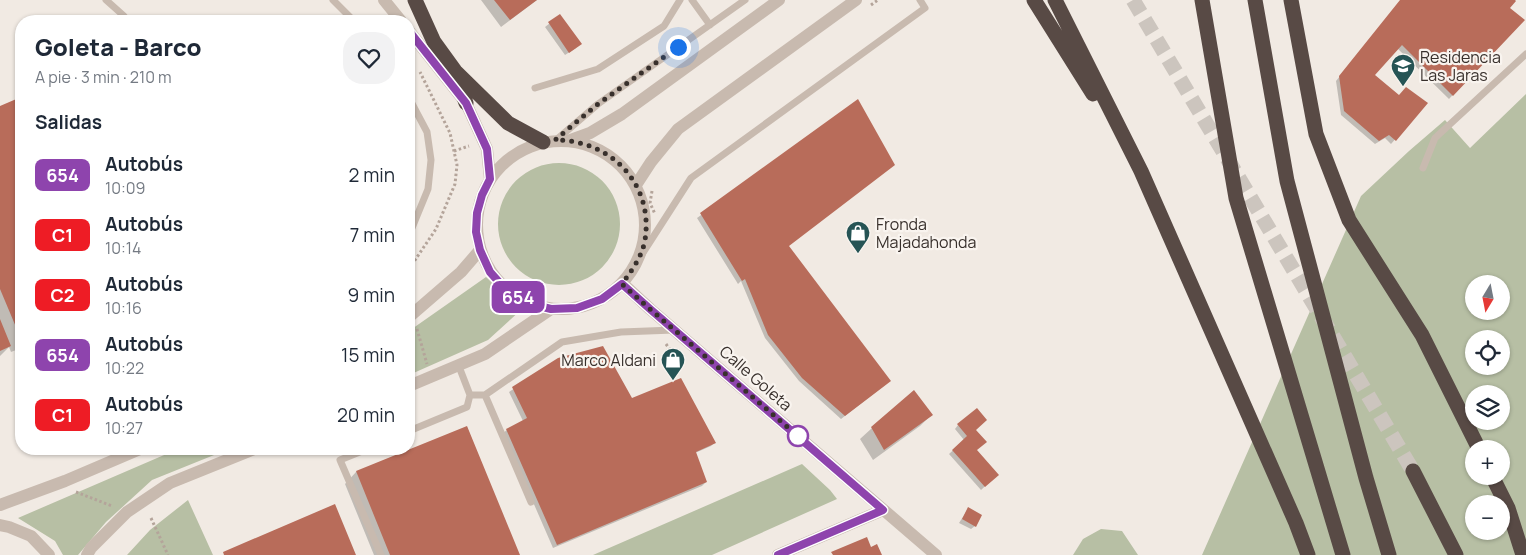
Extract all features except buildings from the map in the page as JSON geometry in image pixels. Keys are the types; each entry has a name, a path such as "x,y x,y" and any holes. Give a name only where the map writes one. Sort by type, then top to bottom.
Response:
{"highway":[{"path":"415,0 434,42 455,72 508,123 555,141"},
{"path":"1034,0 1142,171"},
{"path":"1055,0 1142,171 1296,523 1308,555"},
{"path":"1202,0 1236,198 1343,555"},
{"path":"1255,0 1287,181 1366,478 1389,555"},
{"path":"1291,0 1316,134 1349,220 1422,335 1474,440"},
{"path":"455,72 466,103"},
{"path":"1412,471 1456,555"},
{"path":"1496,485 1508,508 1523,555"}],"street":[{"path":"384,0 396,15"},
{"path":"555,141 588,145 608,154 624,168 636,185 643,203 646,222 645,241 639,259 622,284 602,299 577,308 551,309 527,303 506,290 490,272 480,250 476,232 477,213 482,195 490,179 504,162 522,150 555,141 590,133 622,114 779,0"},
{"path":"636,185 650,162 678,129 860,5"},
{"path":"415,39 466,103 487,149 490,179"},
{"path":"415,311 460,272 480,250"},
{"name":"Calle Goleta","path":"622,284 936,555"},
{"path":"415,384 485,354 551,309"},
{"path":"0,505 65,481 126,455"},
{"path":"87,555 91,548 127,512 170,483 239,455"},
{"path":"778,555 883,510"},
{"path":"0,525 9,526 31,536 49,555"}],"lane":[{"path":"106,0 123,15"},
{"path":"333,0 348,15"},
{"path":"535,88 598,69 664,26 680,0"},
{"path":"692,0 710,25"},
{"path":"555,141 598,104 746,0"},
{"path":"639,259 691,178 925,8 920,0"},
{"path":"1423,168 1435,138 1526,54"},
{"path":"415,109 427,132 431,160 428,188 415,220"},
{"path":"470,395 485,395 562,342 621,332 675,330"},
{"path":"415,429 467,407 470,395 458,364"},
{"path":"485,395 531,502"},
{"path":"352,455 340,460 381,555"}],"path":[{"path":"860,5 878,0"},
{"path":"654,185 650,203 656,216 662,222"},
{"path":"415,327 431,377"},
{"path":"664,342 677,359"},
{"path":"65,481 68,488 127,512"},
{"path":"151,518 168,555"}],"green space":[{"path":"1526,94 1526,555 1202,555 1361,196 1445,120 1470,148"},
{"path":"559,163 583,167 602,181 616,200 620,224 616,248 602,267 583,281 559,285 535,281 516,267 502,248 498,224 502,200 516,181 535,167"},
{"path":"486,277 521,310 488,340 415,372 415,327"},
{"path":"164,455 214,455 152,480 106,522 78,555 63,555 55,541 18,518"},
{"path":"802,464 837,499 712,555 593,555"},
{"path":"188,500 213,555 127,555 150,530"},
{"path":"1101,529 1122,531 1138,555 1073,555 1083,539"}],"tunnel":[{"path":"1133,0 1413,471"}],"bus line":[{"name":"654","path":"415,39 466,103 487,149 490,179 482,195 477,213 476,232 480,250 490,272 506,290 527,303 551,309 577,308 602,299 622,284 883,510 778,555"}],"place":[{"name":"Residencia Las Jaras","path":"1403,87"},
{"name":"Fronda Majadahonda","path":"858,254"},
{"name":"Marco Aldani","path":"673,381"}],"route":[{"path":"678,47 598,104 555,140 568,140 588,145 608,154 624,168 636,185 643,203 646,222 645,241 639,259 622,284 798,436"}]}
